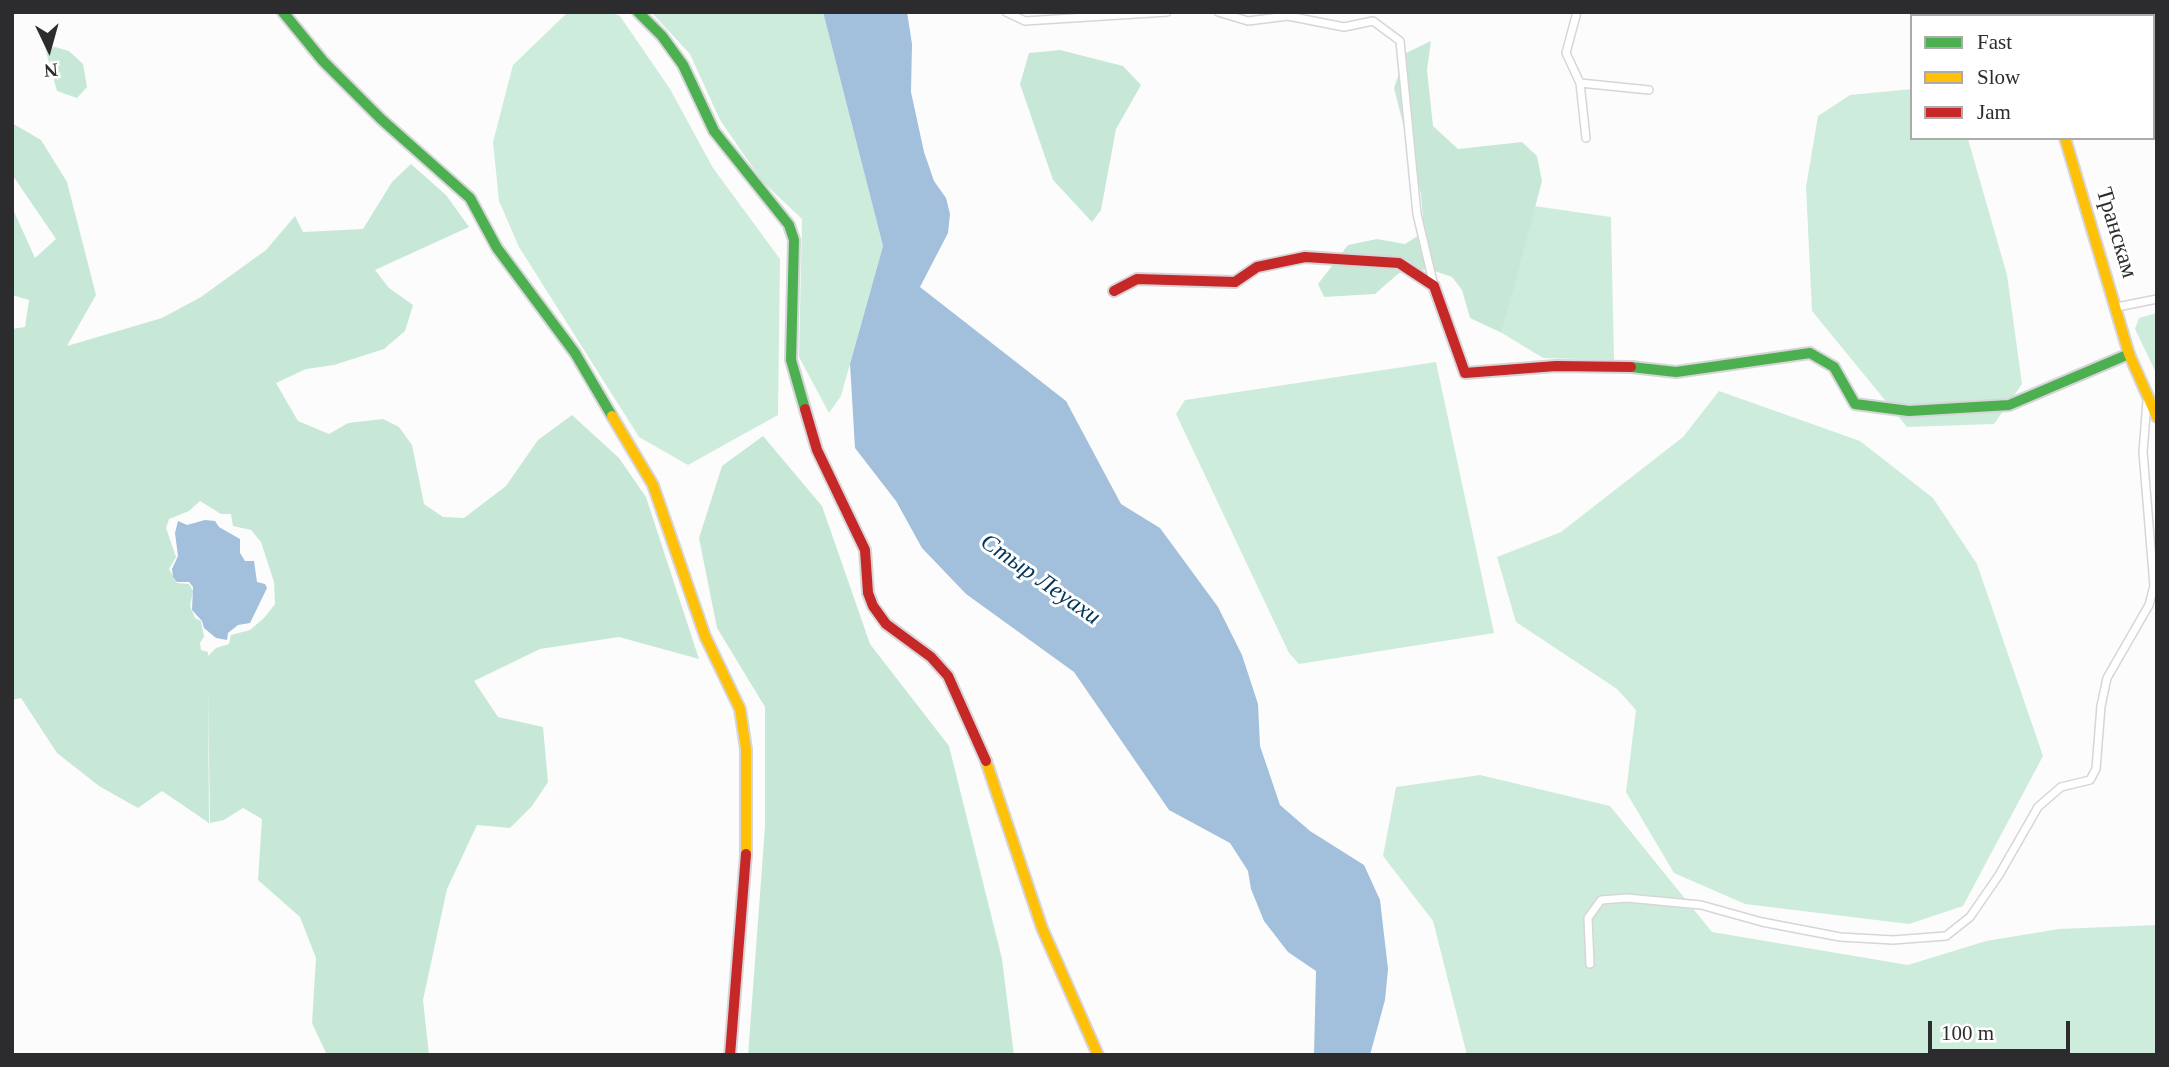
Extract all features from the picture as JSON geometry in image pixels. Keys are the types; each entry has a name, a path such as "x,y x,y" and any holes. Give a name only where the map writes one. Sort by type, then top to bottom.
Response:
{"main road":[{"path":"283,12 323,61 381,119 470,198 497,248 575,353 653,485 670,527 705,636 740,709 746,749 746,848 730,1055"},
{"path":"638,12 662,36 683,65 714,131 789,225 794,240 791,360 817,450 855,524 865,550 868,593 873,607 886,624 932,657 948,676 958,695 982,747 1042,928 1098,1055"},
{"name":"Транскам","path":"2066,140 2129,354 2147,400 2157,417"},
{"path":"1114,291 1137,279 1235,282 1257,267 1305,257 1399,263 1434,286 1465,373 1556,366 1657,368 1676,372 1810,352 1834,367 1854,404 1909,411 2009,405 2129,354"}],"street":[{"path":"1006,12 1025,21 1167,12"},
{"path":"1218,12 1248,21 1288,16 1344,27 1373,21 1400,41 1417,214 1434,286"},
{"path":"1577,12 1566,53 1580,83 1586,138"},
{"path":"1580,83 1649,90"},
{"path":"2117,307 2157,299"},
{"path":"1590,964 1588,918 1601,900 1627,898 1701,905 1762,922 1840,937 1893,940 1946,936 1970,917 1999,875 2038,807 2061,787 2090,780 2096,769 2101,705 2107,678 2149,605 2154,586 2143,452 2147,400"}],"green space":[{"path":"568,12 609,12 620,16 670,89 713,168 780,259 778,415 688,465 639,437 519,247 499,201 493,142 513,65"},
{"path":"651,12 823,12 883,246 841,396 829,413 799,357 802,219 762,181 720,120 690,54"},
{"path":"1431,41 1427,70 1433,126 1458,149 1522,142 1537,156 1542,181 1502,333 1470,318 1462,290 1452,277 1429,269 1399,273 1375,294 1324,297 1318,284 1348,245 1377,239 1405,244 1424,232 1421,195 1394,88 1406,53"},
{"path":"55,47 69,51 83,64 87,87 77,98 57,91 45,48"},
{"path":"1060,50 1123,66 1141,85 1116,129 1101,210 1092,222 1053,180 1020,84 1029,53"},
{"path":"1910,89 1910,140 1968,140 2007,275 2022,384 1994,424 1907,427 1812,311 1806,187 1818,116 1850,95"},
{"path":"12,123 41,140 67,182 96,295 67,346 162,318 201,297 266,250 295,216 303,232 363,229 392,182 411,164 446,195 469,227 375,270 389,288 413,305 405,331 384,349 334,365 306,369 276,383 298,421 329,434 348,423 383,419 399,427 412,445 424,504 443,517 464,518 506,486 538,440 572,415 619,458 646,497 699,659 619,637 540,649 474,681 498,717 543,727 548,782 532,806 510,828 477,825 447,889 423,1000 429,1055 327,1055 312,1023 316,958 300,917 258,880 262,819 243,808 224,820 210,823 208,686 209,823 162,791 138,808 99,786 57,753 21,698 12,700 12,329 25,327 29,300 12,295 12,207 35,258 56,239 13,176","holes":["200,501 221,514 231,514 233,526 251,530 261,542 274,582 275,604 250,630 231,635 229,644 216,648 208,656 208,652 201,650 200,643 204,637 201,621 195,618 190,606 193,591 189,584 177,583 169,569 176,557 166,528 169,519 189,511"]},
{"path":"1534,206 1611,217 1614,360 1543,358 1502,333"},
{"path":"2157,313 2157,375 2135,329 2139,318"},
{"path":"1436,362 1494,633 1299,664 1289,653 1176,414 1185,400"},
{"path":"1719,391 1860,441 1933,498 1977,564 2043,756 1963,906 1909,924 1745,904 1674,873 1626,792 1636,710 1617,689 1516,622 1497,557 1561,532 1683,437"},
{"path":"763,436 822,506 870,644 949,746 1002,959 1014,1055 748,1055 765,827 765,707 717,628 699,538 722,466"},
{"path":"1480,775 1610,806 1712,932 1908,965 1986,941 2059,929 2157,925 2157,1055 1467,1055 1433,921 1383,856 1396,787"}],"water":[{"name":"Стыр Леуахи","path":"823,12 907,12 912,44 911,92 924,152 934,181 946,198 950,214 948,233 920,287 1066,401 1121,504 1160,528 1218,607 1242,655 1258,704 1260,746 1280,805 1310,831 1364,865 1380,900 1388,969 1385,1000 1370,1055 1314,1055 1316,971 1288,952 1264,921 1251,889 1248,871 1230,843 1169,810 1074,672 966,594 922,548 896,501 855,448 850,364 883,246"},
{"path":"205,520 215,521 219,527 240,539 240,553 245,561 254,561 257,582 265,584 267,588 250,623 238,625 228,633 227,640 216,638 204,628 202,621 192,610 193,587 189,582 177,582 173,577 172,569 178,556 175,533 178,521 187,525"}],"traffic: fast":[{"path":"283,12 323,61 381,119 470,198 497,248 575,353 612,416"},
{"path":"638,12 662,36 683,65 714,131 789,225 794,240 791,360 805,409"},
{"path":"1631,367 1676,372 1810,353 1834,367 1855,404 1909,411 2009,405 2129,354"}],"traffic: slow":[{"path":"2066,140 2129,354 2157,417"},
{"path":"612,416 653,485 705,636 740,709 746,749 746,854"},
{"path":"986,761 1042,928 1098,1055"}],"traffic: jam":[{"path":"1114,291 1137,279 1235,282 1257,267 1305,257 1399,263 1434,286 1465,373 1556,366 1631,367"},
{"path":"805,409 817,450 865,550 868,593 873,606 886,624 931,657 948,676 986,761"},
{"path":"730,1055 746,854"}]}
